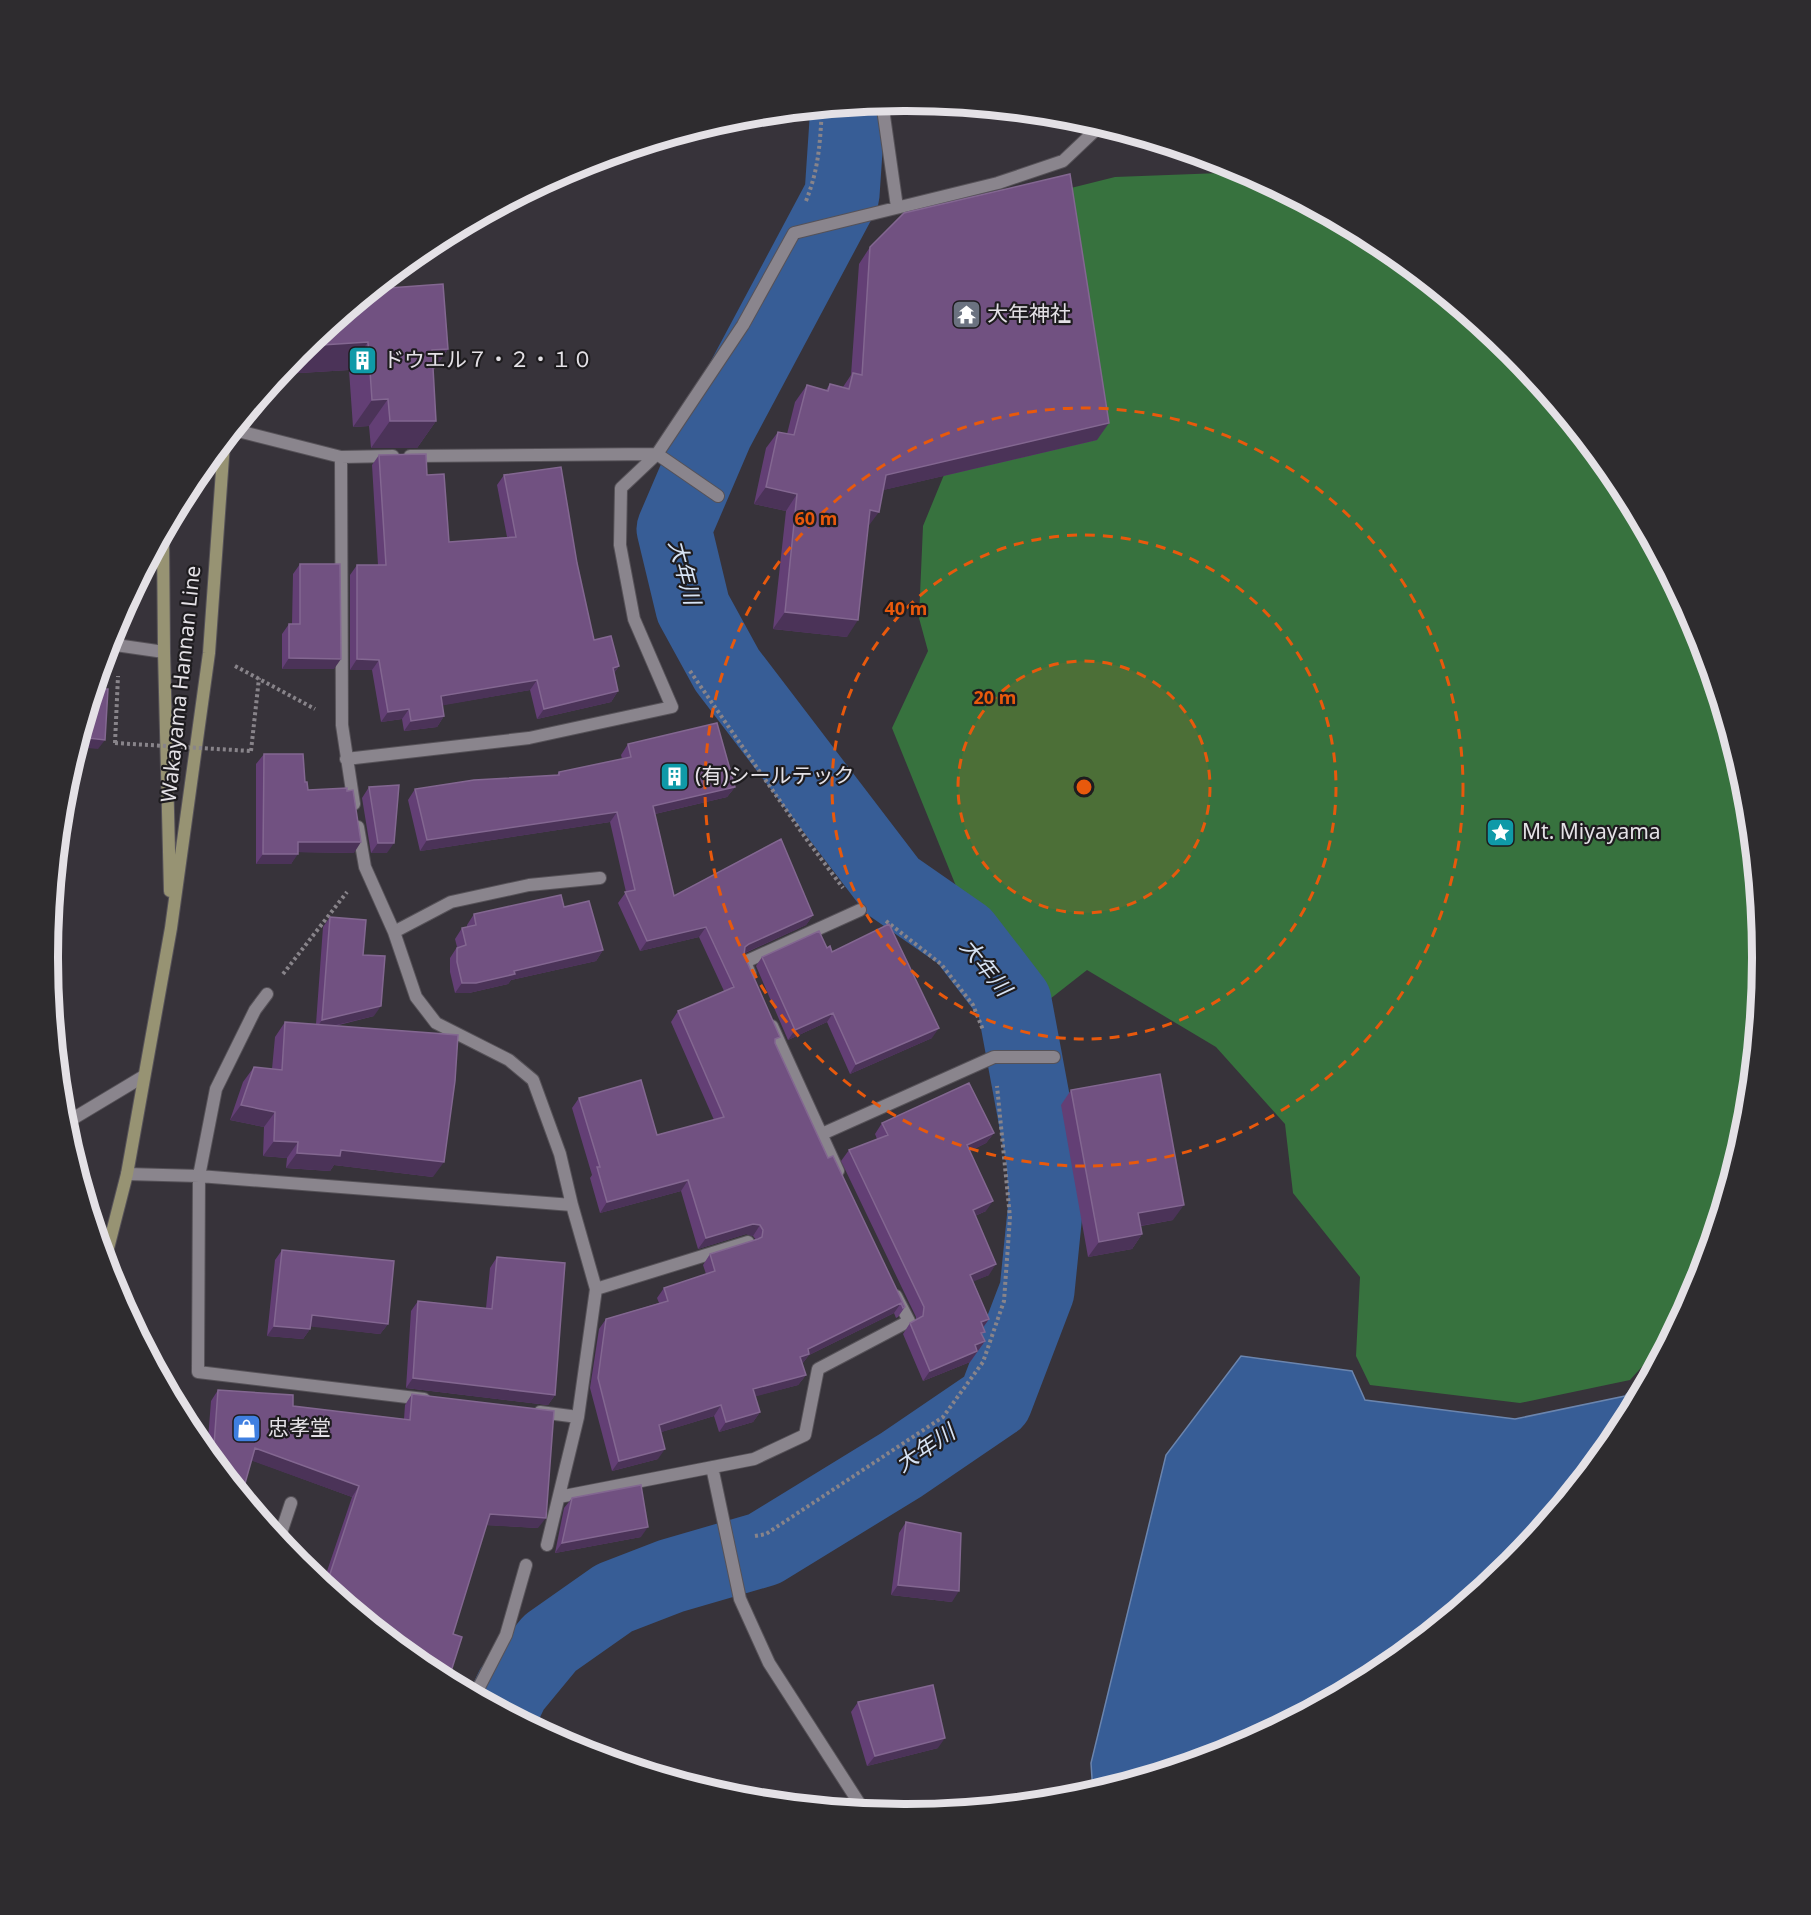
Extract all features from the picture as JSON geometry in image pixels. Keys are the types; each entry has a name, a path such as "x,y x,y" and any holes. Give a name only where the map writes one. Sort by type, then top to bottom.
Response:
{"main road":[{"name":"Wakayama Hannan Line","path":"109,1245 127,1174 171,928 208,653 223,457"},
{"name":"Wakayama Hannan Line","path":"163,551 171,928"}],"street":[{"path":"883,111 897,207"},
{"path":"346,759 529,738 672,707 634,619 620,544 621,488 657,454 744,325 799,232 998,183 1063,161 1094,132"},
{"path":"242,432 341,457 657,454 718,496"},
{"path":"341,457 342,724 365,867 394,932 416,997 436,1023 509,1060 533,1080 560,1154 596,1289 578,1417 547,1545"},
{"path":"118,645 164,651"},
{"path":"394,932 451,902 529,885 600,878"},
{"path":"754,983 745,962 860,910"},
{"path":"267,994 255,1010 216,1089 199,1176 198,1372 436,1400"},
{"path":"767,1014 843,1183"},
{"path":"822,1134 994,1057 1053,1057"},
{"path":"74,1118 144,1076"},
{"path":"127,1174 199,1176 572,1205"},
{"path":"596,1289 748,1242"},
{"path":"559,1497 754,1459 805,1435 818,1369 909,1321 893,1289"},
{"path":"531,1411 578,1417"},
{"path":"712,1467 740,1599 769,1663 859,1803"},
{"path":"282,1530 291,1503"},
{"path":"478,1689 506,1635 526,1565"}],"path":[{"path":"799,232 816,176 822,115"},
{"path":"208,653 342,724"},
{"path":"684,662 807,840 860,910 869,908 940,964 973,1005 994,1057"},
{"path":"118,676 115,743 251,751 259,678"},
{"path":"267,994 365,867"}],"green space":[{"path":"1224,173 1280,198 1329,224 1376,253 1421,286 1464,321 1504,359 1542,399 1577,442 1610,487 1639,534 1688,633 1708,685 1724,738 1736,792 1751,902 1751,1013 1736,1123 1724,1177 1708,1230 1665,1332 1653,1354 1630,1380 1520,1403 1370,1385 1356,1356 1360,1277 1293,1193 1285,1124 1216,1047 1087,970 1050,999 958,891 892,728 928,651 919,618 923,526 948,465 1047,194 1115,177"}],"water":[{"path":"1241,1356 1352,1371 1365,1400 1515,1419 1625,1396 1641,1378 1610,1428 1542,1516 1464,1594 1376,1662 1329,1691 1230,1740 1178,1760 1092,1783 1091,1763 1166,1455"}],"building":[{"name":"大年神社","path":"1070,174 1109,423 886,475 879,512 870,510 858,620 785,612 797,494 766,487 778,432 794,435 807,385 828,391 830,384 849,389 853,373 862,375 870,247 904,213"},
{"name":"ドウエル７・２・１０","path":"443,284 448,349 432,350 436,421 390,421 388,399 372,400 368,342 322,345 387,288"},
{"path":"426,454 427,475 444,474 449,542 516,537 504,475 561,467 577,563 594,640 611,636 619,666 613,668 618,691 544,709 537,680 441,696 444,716 411,721 409,709 388,712 379,660 357,659 357,565 386,565 379,455"},
{"path":"300,564 340,564 341,659 289,658 289,624 300,624"},
{"path":"102,689 108,689 105,740 87,738"},
{"path":"717,723 735,787 653,806 674,896 781,839 813,915 749,944 745,947 744,955 780,1037 775,1039 775,1043 828,1158 833,1156 905,1307 903,1308 901,1303 808,1349 809,1354 800,1357 806,1375 753,1389 760,1412 726,1422 721,1405 659,1425 665,1449 619,1461 598,1378 606,1319 668,1301 664,1288 715,1271 710,1254 758,1239 762,1237 763,1230 760,1225 753,1224 706,1238 688,1180 607,1202 597,1167 600,1167 579,1098 641,1080 657,1135 724,1117 678,1011 734,987 706,927 647,941 625,892 635,890 617,812 427,840 415,789 474,780 559,775 559,772 631,757 628,744"},
{"path":"264,754 303,754 305,782 307,782 308,790 347,788 347,791 353,790 361,842 298,842 298,854 263,854"},
{"path":"399,785 394,843 378,843 369,787"},
{"path":"561,895 564,907 589,901 603,950 514,971 515,974 476,983 462,983 457,962 457,948 466,945 462,928 476,925 474,914"},
{"path":"330,917 366,920 363,955 385,956 381,1006 322,1020"},
{"path":"889,924 939,1028 856,1064 833,1013 795,1030 762,957 819,931 827,948 830,946 832,952"},
{"path":"285,1022 458,1035 455,1081 444,1162 341,1150 340,1156 297,1153 298,1142 274,1141 275,1112 241,1105 254,1067 282,1070"},
{"path":"1160,1074 1184,1205 1138,1213 1142,1234 1099,1242 1071,1090"},
{"path":"969,1083 994,1133 967,1145 993,1201 973,1210 996,1264 970,1275 989,1319 981,1322 985,1332 981,1333 985,1341 975,1345 977,1351 930,1371 910,1323 923,1316 924,1307 849,1150 888,1135 882,1123"},
{"path":"282,1250 394,1261 388,1324 312,1315 310,1329 274,1326"},
{"path":"497,1257 565,1263 555,1395 413,1378 418,1301 492,1309"},
{"path":"218,1390 293,1395 293,1406 410,1420 412,1394 554,1411 546,1518 490,1514 453,1634 462,1637 451,1672 390,1629 329,1577 359,1486 255,1448 244,1486 214,1446"},
{"path":"641,1485 648,1527 562,1543 572,1498"},
{"path":"906,1522 961,1533 959,1591 898,1585"},
{"path":"933,1685 945,1738 875,1756 858,1702"}],"waterway":[{"name":"大年川","path":"505,1703 512,1689 550,1643 614,1598 671,1576 764,1549 901,1465 995,1401 1037,1291 1046,1202 1044,1162 1014,1001 964,936 892,886 727,670 693,608 674,529 716,431 842,195 848,112"}],"place":[{"name":"大年神社","path":"966,314"},
{"name":"ドウエル７・２・１０","path":"362,360"},
{"name":"(有)シールテック","path":"674,776"},
{"name":"Mt. Miyayama","path":"1501,832"},
{"name":"忠孝堂","path":"247,1428"}]}
